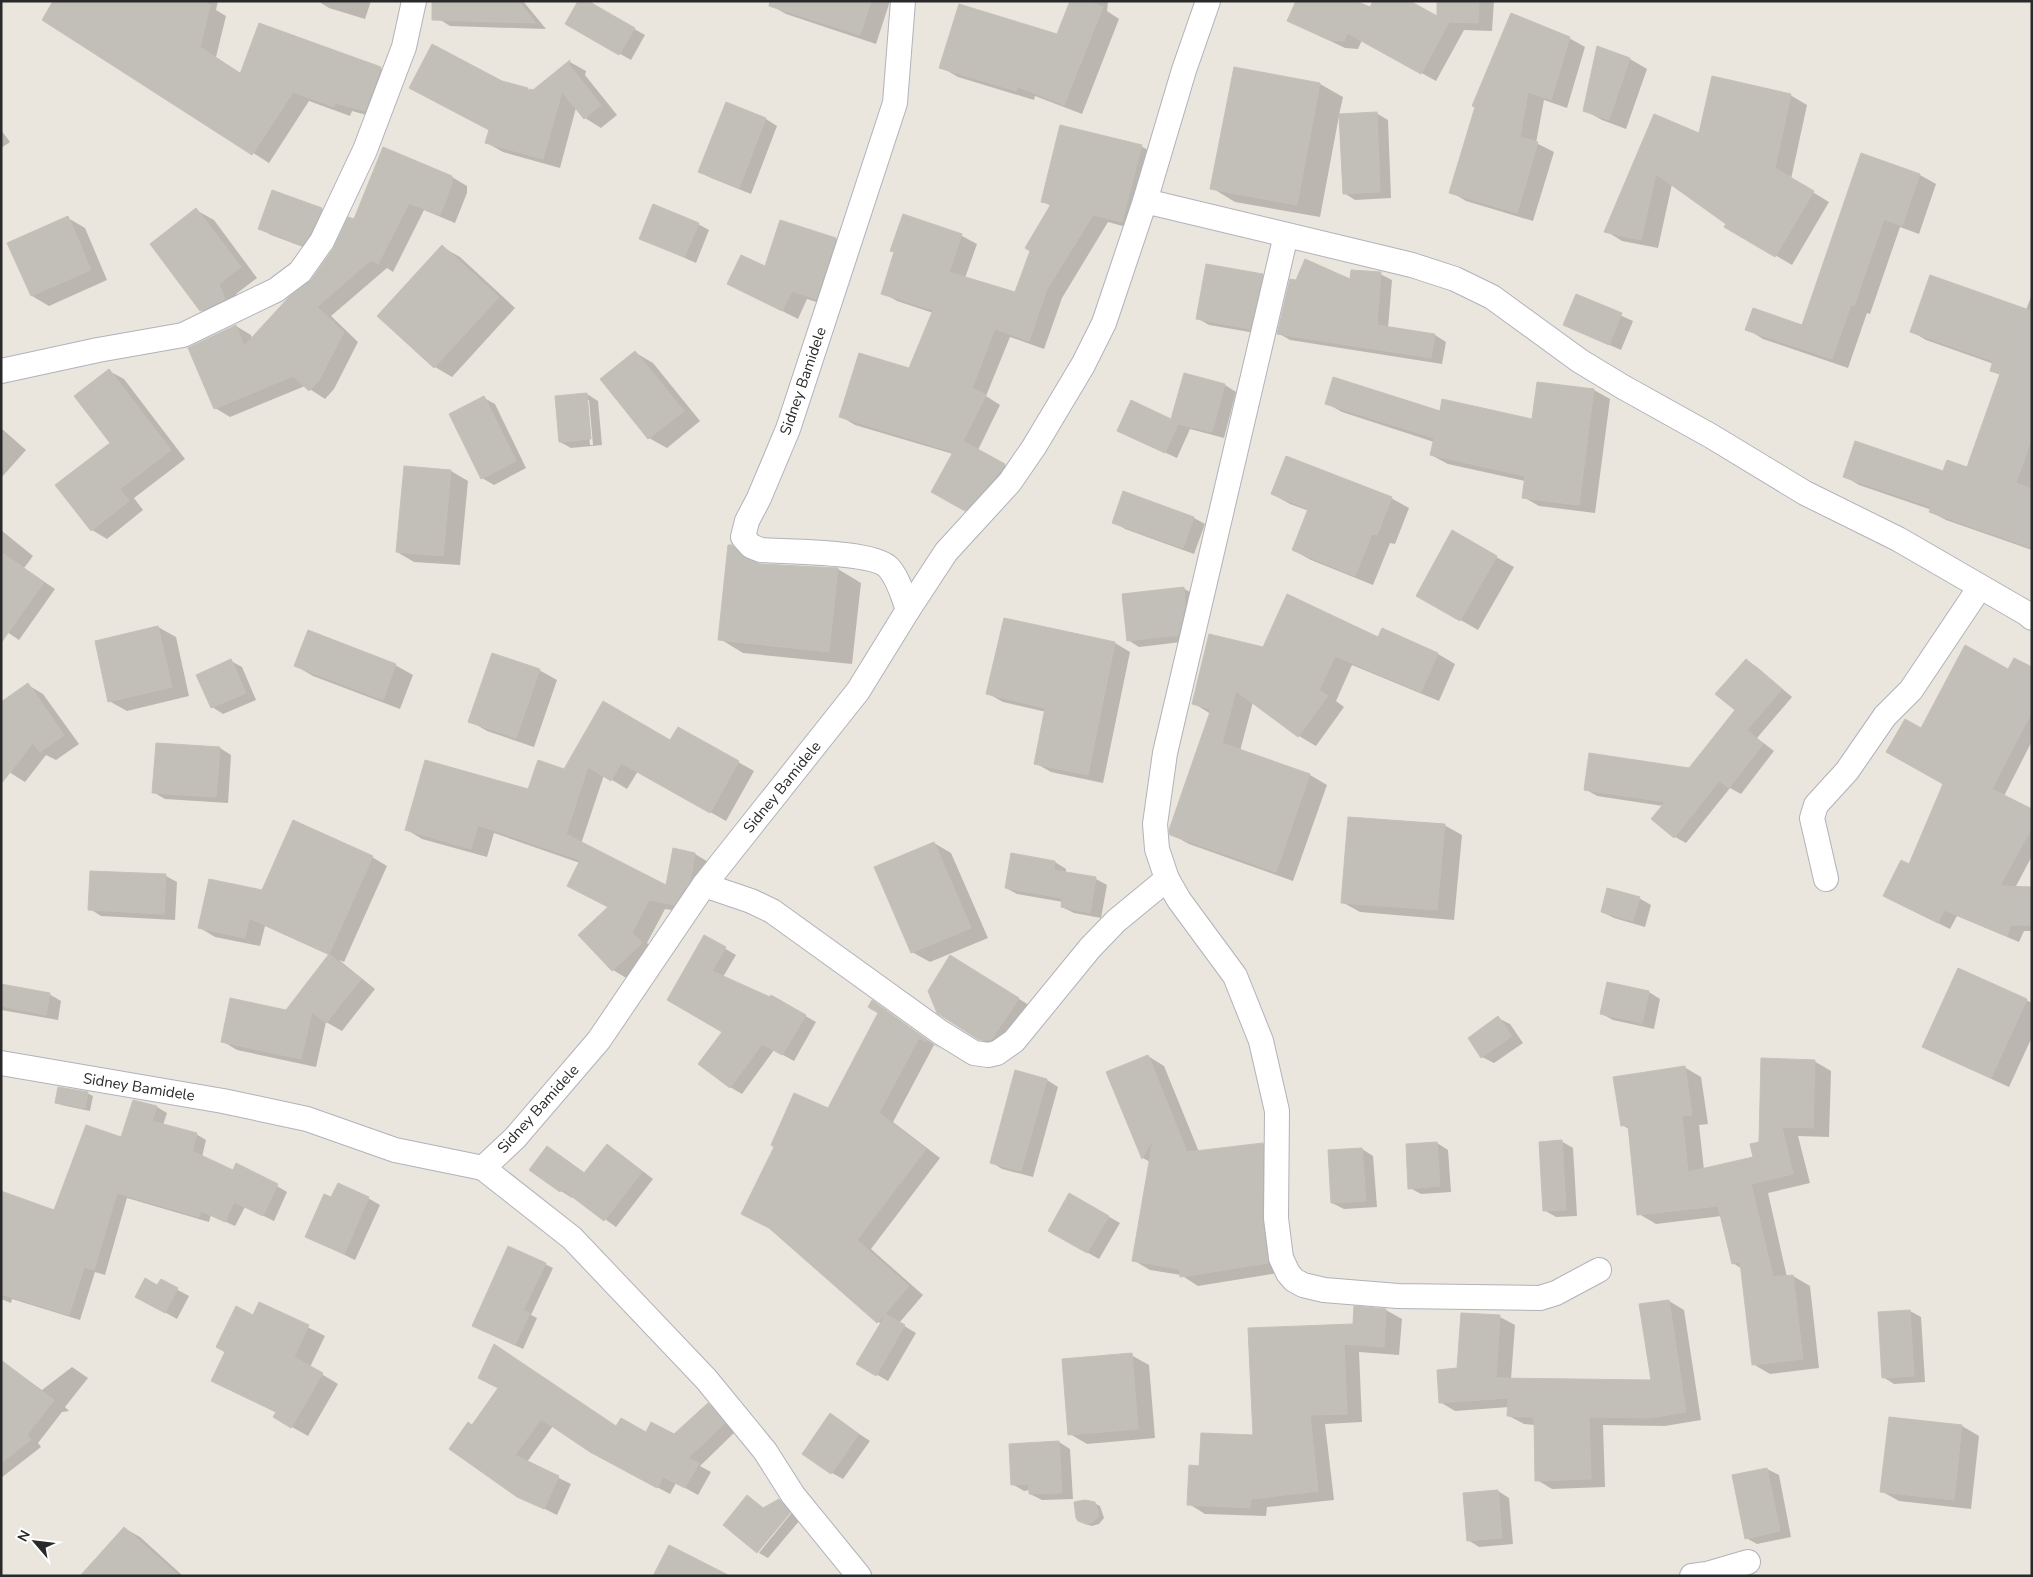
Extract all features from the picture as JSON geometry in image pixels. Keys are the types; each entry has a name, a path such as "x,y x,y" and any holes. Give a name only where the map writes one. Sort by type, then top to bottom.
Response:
{"street":[{"path":"1,371 98,350 183,335 276,290 300,272 322,241 365,150 404,47 414,1"},
{"name":"Sidney Bamidele","path":"1,1063 223,1101 307,1119 395,1150 483,1168 515,1138 599,1040 704,885 858,691 908,610 896,579 888,567 878,561 833,554 761,550 751,546 743,537 747,521 759,498 788,429 896,103 902,1"},
{"path":"908,610 946,552 1010,482 1034,447 1083,365 1104,323 1145,201 1184,70 1208,1"},
{"path":"1145,201 1412,264 1455,279 1492,297 1580,360 1624,387 1711,436 1805,493 1898,539 2026,612 2032,618"},
{"path":"1286,235 1165,753 1155,824 1157,849 1167,879 1179,900 1235,976 1261,1041 1277,1111 1276,1218 1281,1258 1288,1273 1294,1280 1311,1288 1324,1290 1408,1296 1540,1298 1556,1293 1599,1270"},
{"path":"1826,879 1812,818 1816,805 1847,771 1885,716 1911,690 1980,587"},
{"path":"704,885 751,901 772,911 940,1032 974,1053 988,1055 997,1053 1014,1040 1090,948 1116,921 1167,879"},
{"path":"483,1168 572,1238 706,1379 765,1450 793,1494 859,1576"},
{"path":"1692,1576 1707,1574 1748,1562"}],"building":[{"path":"53,1 199,1 210,5 200,47 240,74 259,23 381,67 365,111 335,103 334,107 293,92 252,155 42,20"},
{"path":"432,1 518,1 536,23 432,20"},
{"path":"578,1 588,1 635,28 619,55 565,24"},
{"path":"770,1 871,1 860,35 769,6"},
{"path":"1070,1 1087,1 1103,7 1064,105 1018,87 1016,91 939,68 959,4 1057,34"},
{"path":"1296,1 1356,1 1370,7 1373,1 1410,1 1437,16 1437,1 1479,1 1478,23 1449,22 1421,74 1347,33 1344,41 1329,40 1287,21"},
{"path":"1511,13 1570,37 1551,100 1528,92 1520,137 1538,142 1517,213 1449,193 1475,107 1472,106"},
{"path":"432,44 502,81 528,88 528,92 570,60 569,65 601,105 584,119 562,92 543,159 485,143 489,130 409,88"},
{"path":"1597,46 1630,58 1609,120 1583,111"},
{"path":"1234,67 1320,83 1297,205 1210,189"},
{"path":"1712,76 1791,94 1775,168 1814,191 1775,257 1724,227 1726,224 1656,174 1641,240 1604,232 1654,114 1699,133"},
{"path":"726,102 766,118 739,188 698,172"},
{"path":"1377,112 1380,192 1343,194 1339,114"},
{"path":"1060,125 1142,145 1122,222 1093,215 1047,289 1029,341 995,329 972,388 986,395 963,441 1005,464 965,511 931,492 953,452 839,417 859,353 909,368 933,310 881,294 894,252 890,251 903,214 962,234 949,272 1015,292 1030,251 1025,248 1051,204 1041,202"},
{"path":"383,147 452,176 452,184 440,215 409,203 378,264 371,260 317,307 344,332 319,380 309,391 293,376 214,409 188,348 236,325 244,346 289,297 311,280 333,249 348,217 354,219"},
{"path":"1861,153 1920,174 1902,226 1884,219 1854,306 1851,305 1832,359 1745,330 1753,308 1802,325"},
{"path":"272,190 322,208 310,234 302,245 258,229"},
{"path":"653,204 699,223 684,257 639,239"},
{"path":"196,208 241,267 219,284 225,299 200,311 150,244"},
{"path":"68,216 91,270 31,296 7,243"},
{"path":"780,220 836,238 816,299 792,291 782,311 727,284 741,255 765,266"},
{"path":"442,245 499,297 434,368 377,316"},
{"path":"1305,259 1350,279 1351,270 1381,272 1377,325 1435,334 1431,358 1277,334 1290,279 1296,280"},
{"path":"1206,264 1263,274 1250,329 1196,319"},
{"path":"1930,275 2032,311 2032,437 2016,483 2032,489 2032,548 1929,512 1931,507 1843,477 1855,441 1943,471 1947,460 1967,467 2000,374 1990,371 1993,361 1910,332"},
{"path":"1576,294 1622,313 1609,345 1563,325"},
{"path":"635,351 684,411 648,439 600,379"},
{"path":"109,369 171,450 120,489 129,501 91,531 55,485 110,443 74,396"},
{"path":"1184,373 1225,384 1212,432 1178,424 1165,453 1117,431 1131,400 1171,419"},
{"path":"1333,377 1440,411 1442,399 1532,419 1537,382 1594,389 1579,505 1522,498 1525,476 1430,455 1434,438 1325,404"},
{"path":"587,393 591,439 559,442 555,396"},
{"path":"484,396 516,461 481,479 449,414"},
{"path":"1286,456 1392,497 1377,535 1372,534 1355,576 1292,550 1308,509 1271,494"},
{"path":"404,466 451,470 443,556 396,552"},
{"path":"1123,491 1194,517 1183,548 1112,523"},
{"path":"1452,530 1497,556 1460,621 1416,596"},
{"path":"728,545 732,545 746,559 760,564 838,568 829,652 718,640"},
{"path":"1,552 44,582 1,643"},
{"path":"1184,587 1185,605 1178,635 1127,641 1122,594"},
{"path":"1287,594 1378,637 1382,628 1438,653 1421,692 1335,656 1319,690 1328,696 1298,737 1236,691 1222,743 1310,774 1276,872 1170,835 1169,830 1211,709 1192,704 1209,634 1263,647"},
{"path":"1004,618 1115,642 1088,775 1034,764 1045,708 986,694"},
{"path":"158,626 172,687 108,702 95,641"},
{"path":"308,630 396,664 383,700 294,666"},
{"path":"1965,645 2008,669 2014,658 2032,667 2032,711 1992,789 2032,809 2032,827 2000,886 2032,887 2032,925 2011,925 2007,936 1944,910 1938,923 1883,896 1901,860 1909,864 1943,784 1886,752 1905,719 1921,728"},
{"path":"492,653 540,669 516,738 468,722"},
{"path":"231,659 246,693 211,708 196,675"},
{"path":"1746,659 1782,689 1747,730 1763,744 1729,788 1719,781 1674,838 1651,819 1665,802 1584,790 1589,753 1689,768 1735,710 1715,694"},
{"path":"28,683 64,735 40,752 33,743 1,784 1,702"},
{"path":"603,701 670,740 678,727 739,761 710,813 621,763 611,781 588,767 566,834 666,885 673,848 695,853 690,882 674,905 649,900 632,933 642,943 612,971 578,935 608,907 567,886 580,860 478,825 471,849 405,830 425,760 528,789 538,760 564,769"},
{"path":"156,743 220,747 216,797 152,793"},
{"path":"1348,817 1445,824 1437,910 1341,903"},
{"path":"293,820 373,856 329,954 249,918 245,938 198,928 209,879 262,890"},
{"path":"934,842 971,928 911,953 874,867"},
{"path":"1011,853 1055,861 1054,870 1096,877 1090,913 1061,907 1062,898 1005,888"},
{"path":"90,871 166,874 164,914 88,910"},
{"path":"1607,888 1640,897 1633,921 1601,912"},
{"path":"704,935 726,947 712,971 770,997 771,995 806,1015 782,1055 762,1044 730,1088 698,1064 722,1032 667,1000"},
{"path":"329,954 361,979 326,1023 312,1012 301,1059 221,1042 230,998 286,1010"},
{"path":"950,955 1019,998 991,1040 979,1040 937,1013 928,991"},
{"path":"1958,968 2027,999 1991,1078 1922,1047"},
{"path":"1607,982 1649,991 1642,1023 1600,1014"},
{"path":"1,984 50,993 46,1015 1,1006"},
{"path":"872,1000 927,1040 926,1042 919,1038 879,1113 926,1149 857,1240 909,1286 877,1323 769,1228 741,1214 774,1147 771,1145 794,1093 828,1108 878,1013 868,1007"},
{"path":"1498,1016 1512,1036 1481,1058 1468,1038"},
{"path":"1148,1055 1187,1152 1263,1143 1262,1218 1268,1263 1180,1277 1179,1269 1132,1261 1153,1139 1142,1159 1106,1072"},
{"path":"1761,1058 1815,1060 1813,1128 1782,1127 1793,1174 1751,1184 1773,1277 1793,1275 1803,1359 1752,1365 1740,1262 1732,1264 1718,1206 1637,1215 1628,1125 1621,1126 1613,1077 1685,1066 1692,1115 1682,1116 1688,1172 1753,1157 1750,1144 1759,1142"},
{"path":"1015,1070 1047,1079 1021,1171 990,1163"},
{"path":"58,1087 88,1092 85,1108 55,1103"},
{"path":"133,1100 157,1106 152,1121 197,1133 192,1151 233,1170 236,1163 278,1184 263,1216 234,1202 225,1222 201,1211 199,1217 117,1193 94,1270 84,1267 69,1315 1,1294 1,1191 54,1210 86,1125 121,1137"},
{"path":"1562,1140 1566,1210 1543,1211 1539,1142"},
{"path":"1437,1142 1440,1186 1408,1189 1406,1144"},
{"path":"607,1144 642,1172 604,1221 562,1189 560,1192 529,1170 547,1146 584,1173"},
{"path":"1362,1148 1366,1201 1331,1203 1328,1150"},
{"path":"338,1183 369,1197 344,1254 305,1237 324,1194 331,1197"},
{"path":"1069,1193 1109,1216 1087,1253 1048,1231"},
{"path":"508,1246 546,1263 523,1310 530,1313 515,1345 472,1326"},
{"path":"145,1278 157,1285 161,1279 178,1288 165,1313 135,1297"},
{"path":"1669,1300 1686,1412 1650,1418 1589,1417 1591,1479 1535,1481 1534,1417 1507,1416 1508,1398 1439,1403 1437,1370 1457,1368 1461,1313 1500,1315 1496,1378 1651,1380 1639,1304"},
{"path":"259,1302 309,1325 294,1357 323,1373 291,1428 273,1417 276,1412 211,1381 225,1352 216,1347 236,1306 253,1315"},
{"path":"1354,1306 1386,1309 1384,1347 1344,1344 1347,1414 1310,1415 1318,1491 1251,1499 1250,1508 1187,1505 1189,1465 1199,1466 1201,1433 1253,1435 1248,1328 1353,1324"},
{"path":"1910,1310 1914,1376 1882,1378 1878,1312"},
{"path":"886,1314 905,1325 876,1376 856,1364"},
{"path":"494,1344 616,1426 621,1418 646,1432 651,1422 674,1434 708,1403 725,1423 688,1458 699,1463 685,1488 663,1477 657,1488 590,1452 541,1419 515,1455 559,1476 544,1509 517,1497 449,1449 468,1422 472,1425 498,1388 478,1378"},
{"path":"1132,1353 1138,1429 1068,1435 1062,1359"},
{"path":"1,1360 54,1400 27,1435 31,1440 1,1463"},
{"path":"830,1413 859,1434 831,1474 802,1454"},
{"path":"1889,1417 1962,1425 1954,1500 1880,1492"},
{"path":"1059,1441 1062,1493 1029,1494 1029,1484 1011,1485 1009,1444"},
{"path":"1767,1468 1780,1531 1745,1539 1732,1475"},
{"path":"1498,1490 1502,1538 1467,1541 1463,1493"},
{"path":"747,1495 763,1508 779,1499 790,1513 757,1553 723,1525"},
{"path":"1085,1500 1095,1502 1099,1515 1093,1522 1086,1524 1078,1521 1076,1518 1074,1502"},
{"path":"124,1527 179,1576 80,1576"},
{"path":"669,1545 730,1576 653,1576"}]}
